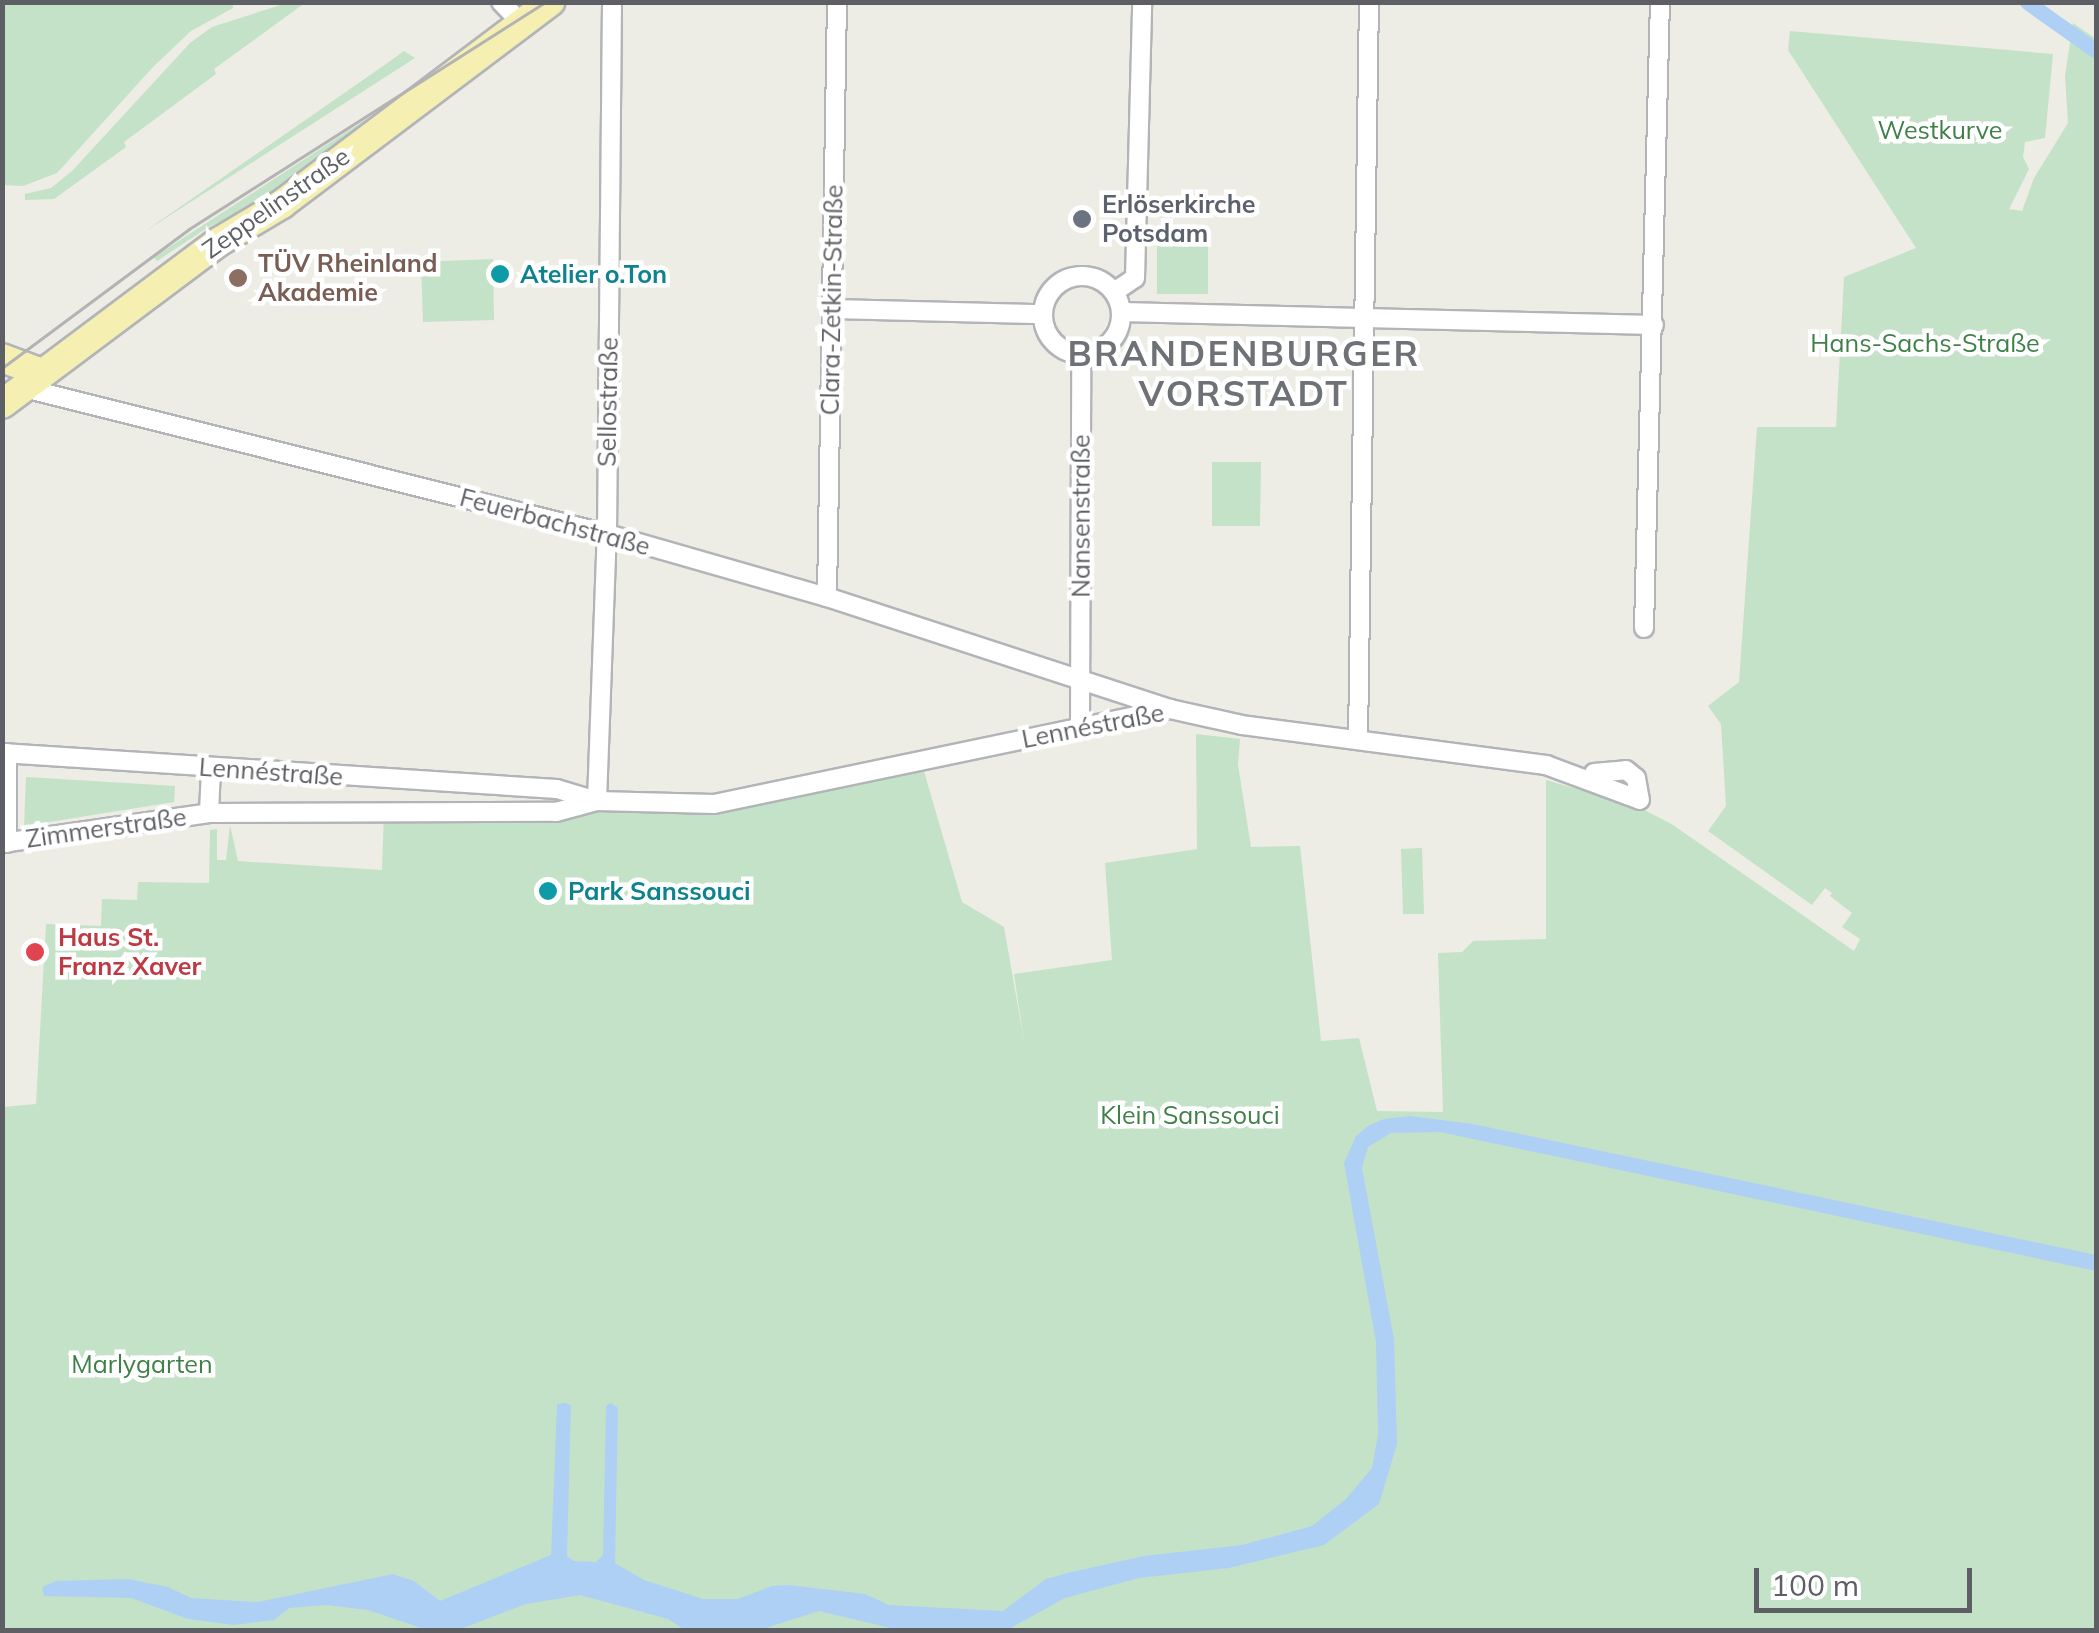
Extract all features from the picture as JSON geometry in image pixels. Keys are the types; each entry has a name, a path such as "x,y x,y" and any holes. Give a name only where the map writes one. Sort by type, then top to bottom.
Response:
{"main road":[{"name":"Zeppelinstraße","path":"18,387 220,241 290,198 511,13 552,4"},
{"path":"2,358 18,387"}],"street":[{"name":"Sellostraße","path":"598,801 606,534 612,2"},
{"name":"Clara-Zetkin-Straße","path":"827,597 838,2"},
{"path":"1114,292 1135,278 1142,2"},
{"path":"1358,740 1369,2"},
{"path":"1644,628 1660,2"},
{"path":"1071,277 1095,278 1114,292 1122,312 1115,338 1094,353 1081,354 1058,346 1044,326 1042,314 1051,291 1071,277"},
{"path":"832,309 1042,314"},
{"path":"1122,312 1654,324"},
{"name":"Nansenstraße","path":"1081,354 1081,677"},
{"name":"Feuerbachstraße","path":"18,387 84,400 606,534 827,597 1170,709"},
{"path":"1080,727 1081,677"},
{"name":"Lennéstraße","path":"5,753 557,789 598,801 714,804 1170,709 1242,724 1594,771"},
{"path":"5,753 5,843"},
{"path":"209,813 211,769"},
{"name":"Lennéstraße","path":"209,813 556,812 598,801"},
{"name":"Zimmerstraße","path":"5,843 209,813"}],"green space":[{"path":"290,2 302,5 214,69 216,74 124,142 126,147 54,199 25,200 25,194 51,188 72,171 190,43 212,27"},
{"path":"2,3 233,3 233,8 191,31 57,173 23,186 3,185"},
{"name":"Park Sanssouci","path":"2073,23 2096,39 2096,1630 3,1630 3,1107 36,1104 46,924 101,926 102,899 137,900 138,882 209,883 210,830 217,829 217,860 226,860 230,825 238,861 382,870 384,811 556,812 714,804 921,761 962,902 1004,927 1024,1041 1014,974 1112,960 1105,863 1197,849 1196,734 1240,739 1238,765 1251,847 1300,846 1321,1041 1359,1038 1377,1111 1443,1112 1438,953 1462,952 1473,941 1546,939 1546,780 1639,807 1673,825 1854,951 1860,939 1842,927 1852,913 1830,896 1832,893 1825,888 1812,905 1708,831 1726,806 1721,724 1708,706 1739,682 1757,427 1836,427 1844,277 1916,248 1788,50 1790,31 2053,54 2045,138 2025,142 2023,157 2029,169 2009,209 2022,211 2034,178 2068,123 2065,76"},
{"path":"404,51 415,58 144,232 386,64"},
{"path":"385,107 254,206 207,228 157,261 154,257"},
{"path":"1157,242 1208,242 1208,294 1157,294"},
{"path":"493,259 494,320 423,322 421,262"},
{"path":"1212,462 1261,462 1260,526 1212,526"},
{"path":"26,777 175,786 174,802 24,826"},
{"path":"1422,848 1424,914 1403,914 1401,849"}],"water":[{"path":"1410,1116 1473,1124 2096,1255 2096,1271 1440,1132 1391,1133 1368,1147 1362,1168 1394,1339 1397,1444 1379,1504 1324,1545 1229,1568 1139,1578 1065,1598 1007,1630 899,1630 819,1611 760,1630 685,1630 668,1619 580,1595 526,1604 463,1628 424,1629 368,1610 326,1605 289,1608 274,1620 234,1625 188,1619 131,1598 44,1596 42,1587 56,1581 128,1579 168,1587 191,1598 258,1602 393,1574 414,1581 440,1601 551,1555 557,1404 564,1403 571,1405 567,1556 574,1561 596,1562 603,1555 606,1406 611,1403 618,1408 615,1563 644,1580 703,1599 738,1599 772,1586 789,1585 865,1594 889,1605 1003,1611 1046,1579 1071,1572 1144,1556 1242,1545 1312,1526 1346,1499 1372,1468 1378,1435 1376,1342 1344,1163 1356,1136 1368,1126 1384,1119"}],"waterway":[{"path":"2027,2 2096,51"}],"tram line":[{"path":"2,368 189,229 546,2"}],"place":[{"name":"Erlöserkirche Potsdam","path":"1082,219"},
{"name":"Atelier o.Ton","path":"500,274"},
{"name":"TÜV Rheinland Akademie","path":"238,278"},
{"name":"Park Sanssouci","path":"548,891"},
{"name":"Haus St. Franz Xaver","path":"35,952"}],"district":[{"name":"BRANDENBURGER VORSTADT","path":"1244,373"}],"park label":[{"name":"Westkurve","path":"1940,130"},
{"name":"Hans-Sachs-Straße","path":"1925,343"},
{"name":"Klein Sanssouci","path":"1190,1115"},
{"name":"Marlygarten","path":"142,1364"}]}
